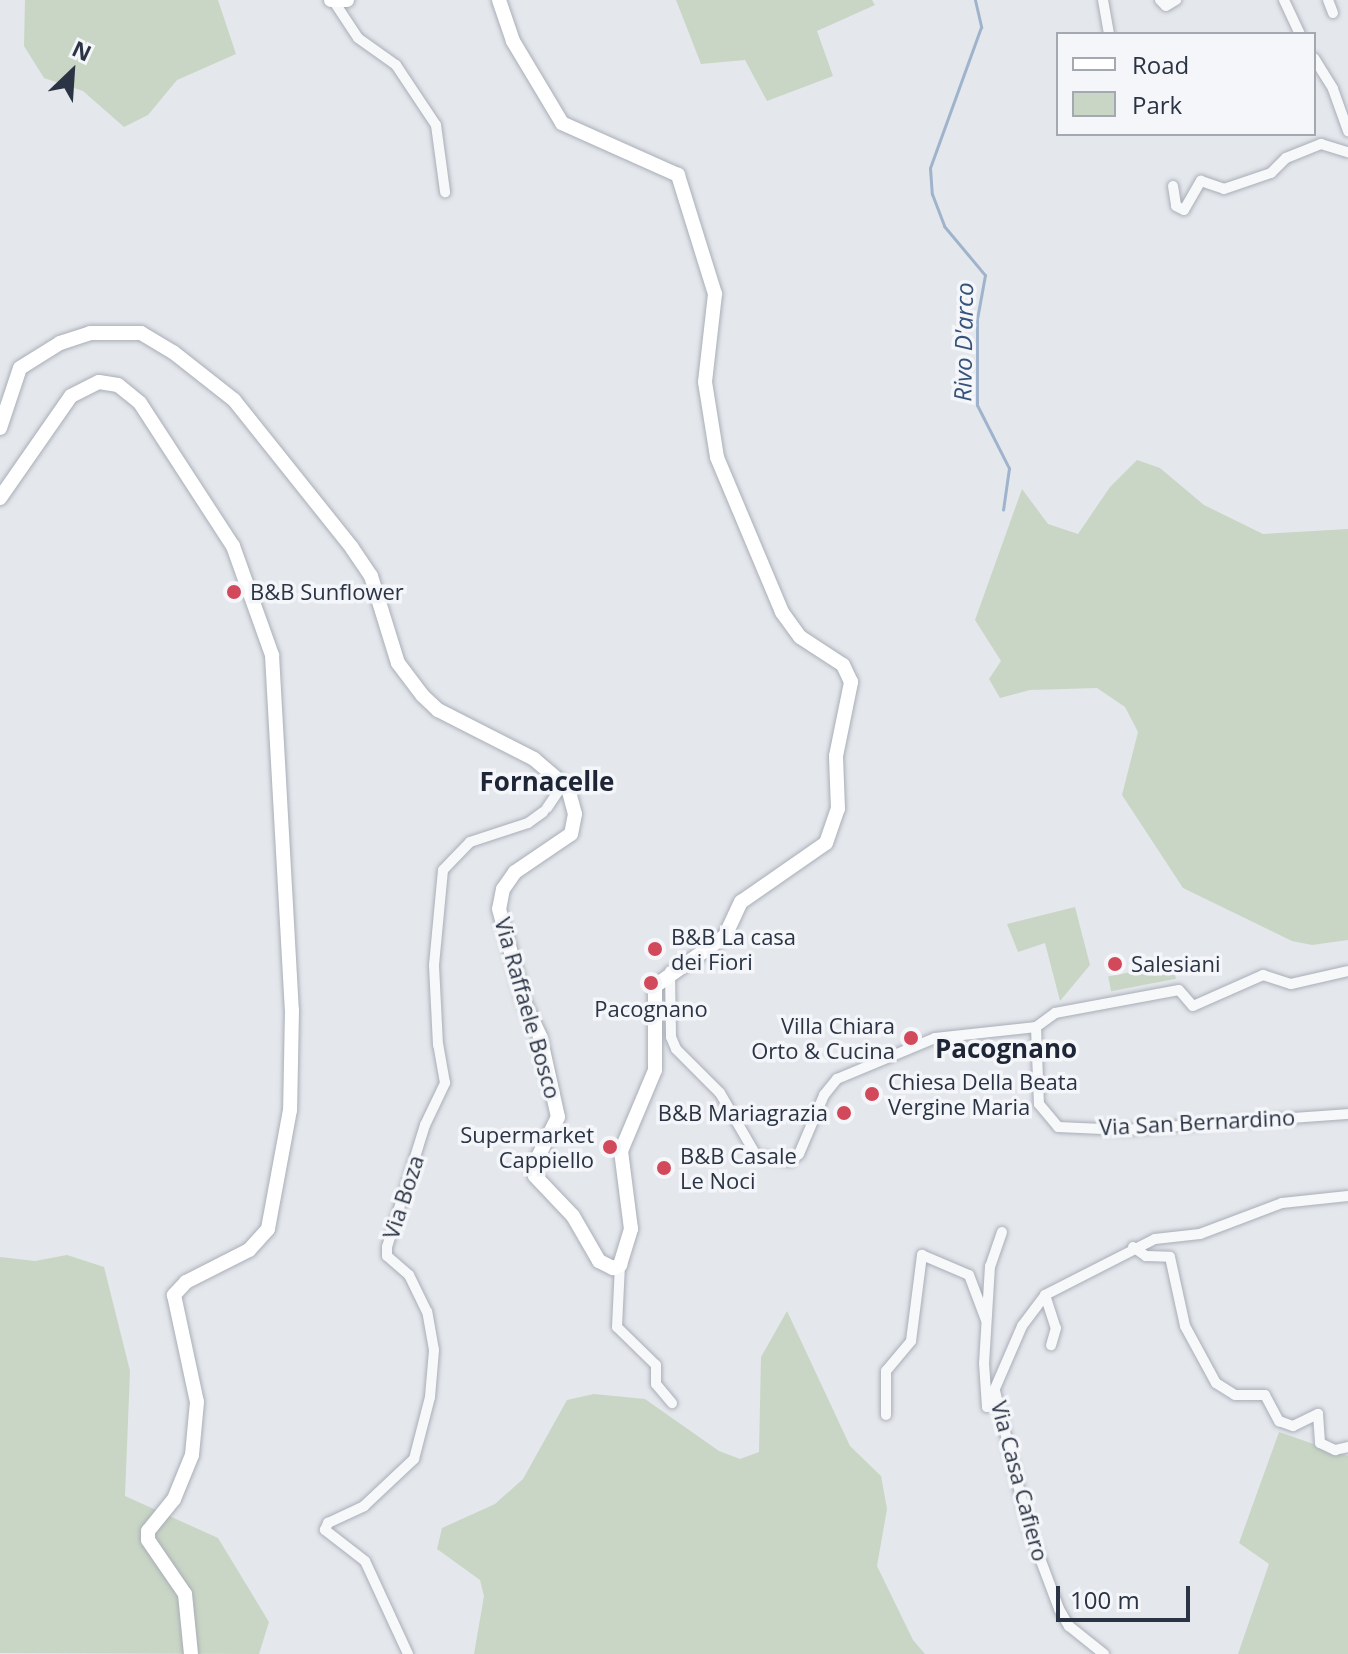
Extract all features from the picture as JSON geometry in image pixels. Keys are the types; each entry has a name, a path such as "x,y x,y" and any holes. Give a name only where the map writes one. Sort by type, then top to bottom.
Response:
{"street":[{"path":"333,0 347,0"},
{"path":"333,0 358,38 396,65 436,125 445,192"},
{"path":"499,0 513,41 562,123 678,175 715,294 705,382 717,457 782,612 800,637 843,665 851,682 836,756 838,809 826,843 741,902 725,936 670,971 655,986 655,1070 621,1151 631,1229 620,1265 617,1327 656,1365 656,1384 672,1403"},
{"path":"1103,0 1109,32"},
{"path":"1160,0 1166,6 1176,0"},
{"path":"1284,0 1299,32"},
{"path":"1328,0 1333,13"},
{"path":"1316,61 1333,89 1348,131"},
{"path":"1173,186 1176,206 1184,210 1201,181 1224,189 1271,173 1286,158 1321,144 1348,152"},
{"path":"0,428 20,368 60,343 90,333 141,333 173,352 234,400 352,548 371,576 398,663 423,696 438,710 534,759 564,783"},
{"path":"0,498 71,396 99,382 118,385 140,403 233,546 272,655 292,1010 290,1110 268,1229 249,1250 186,1282 174,1295 197,1402 192,1455 174,1499 148,1531 148,1540 185,1594 191,1654"},
{"name":"Via Boza","path":"408,1654 365,1561 325,1530 364,1506 414,1459 430,1397 434,1350 427,1312 409,1275 387,1256 387,1247 425,1125 445,1083 438,1045 434,932 443,870 470,842 528,823 545,810 564,783"},
{"name":"Via Raffaele Bosco","path":"564,783 571,793 575,827 565,839 543,849 515,872 503,889 499,909 517,979 540,1036 558,1117 533,1167 535,1176 573,1216 599,1261 613,1268 620,1265"},
{"path":"670,971 671,1037 676,1049 720,1093 756,1155 790,1161 799,1154 824,1095 837,1079 892,1060 935,1038 1036,1027 1055,1013 1179,990 1193,1006 1263,975 1291,984 1348,971"},
{"name":"Via San Bernardino","path":"1036,1027 1039,1104 1058,1127 1125,1130 1348,1114"},
{"path":"995,1390 1022,1326 1045,1295 1133,1247 1155,1239 1200,1234 1282,1203 1348,1196"},
{"name":"Via Casa Cafiero","path":"995,1390 987,1407 983,1405 990,1266 1002,1232"},
{"path":"1133,1247 1146,1256 1170,1257 1185,1326 1216,1383 1235,1395 1265,1395 1279,1421 1293,1426 1318,1414 1320,1443 1335,1450 1348,1447"},
{"path":"886,1415 886,1371 911,1341 922,1255 969,1275 986,1320"},
{"path":"1045,1295 1056,1328 1051,1345"},
{"name":"Via Casa Cafiero","path":"995,1390 1029,1529 1059,1609 1069,1626 1104,1654"}],"green space":[{"path":"25,0 218,0 236,54 177,80 148,115 124,127 83,91 44,78 24,46"},
{"path":"676,0 872,0 875,5 817,31 833,76 767,101 745,60 701,64"},
{"path":"1137,460 1160,468 1204,505 1263,534 1348,529 1348,940 1312,945 1292,941 1183,888 1122,795 1138,732 1125,707 1097,688 1030,690 1000,698 989,679 1001,661 975,620 1022,489 1048,524 1078,534 1110,487"},
{"path":"1075,907 1090,965 1060,1001 1045,943 1018,952 1007,924"},
{"path":"1173,964 1176,979 1111,991 1108,977"},
{"path":"67,1255 104,1267 130,1371 125,1496 218,1538 269,1622 259,1654 0,1653 0,1257 35,1261"},
{"path":"787,1311 850,1446 881,1476 887,1509 877,1566 913,1640 925,1654 474,1654 484,1596 480,1580 437,1549 442,1528 495,1504 523,1479 567,1400 594,1394 645,1399 719,1451 740,1459 759,1452 761,1357"},
{"path":"1279,1432 1348,1456 1348,1654 1238,1654 1269,1564 1239,1543"}],"waterway":[{"name":"Rivo D'arco","path":"975,0 981,27 930,168 932,194 944,226 985,275 977,319 977,405 1009,468 1003,510"}],"place":[{"name":"B&B Sunflower","path":"234,592"},
{"name":"B&B La casa dei Fiori","path":"655,949"},
{"name":"Salesiani","path":"1115,964"},
{"name":"Pacognano","path":"651,983"},
{"name":"Villa Chiara Orto & Cucina","path":"911,1038"},
{"name":"Chiesa Della Beata Vergine Maria","path":"872,1094"},
{"name":"B&B Mariagrazia","path":"844,1113"},
{"name":"Supermarket Cappiello","path":"610,1147"},
{"name":"B&B Casale Le Noci","path":"664,1168"}],"district":[{"name":"Fornacelle","path":"547,782"},
{"name":"Pacognano","path":"1006,1049"}]}
